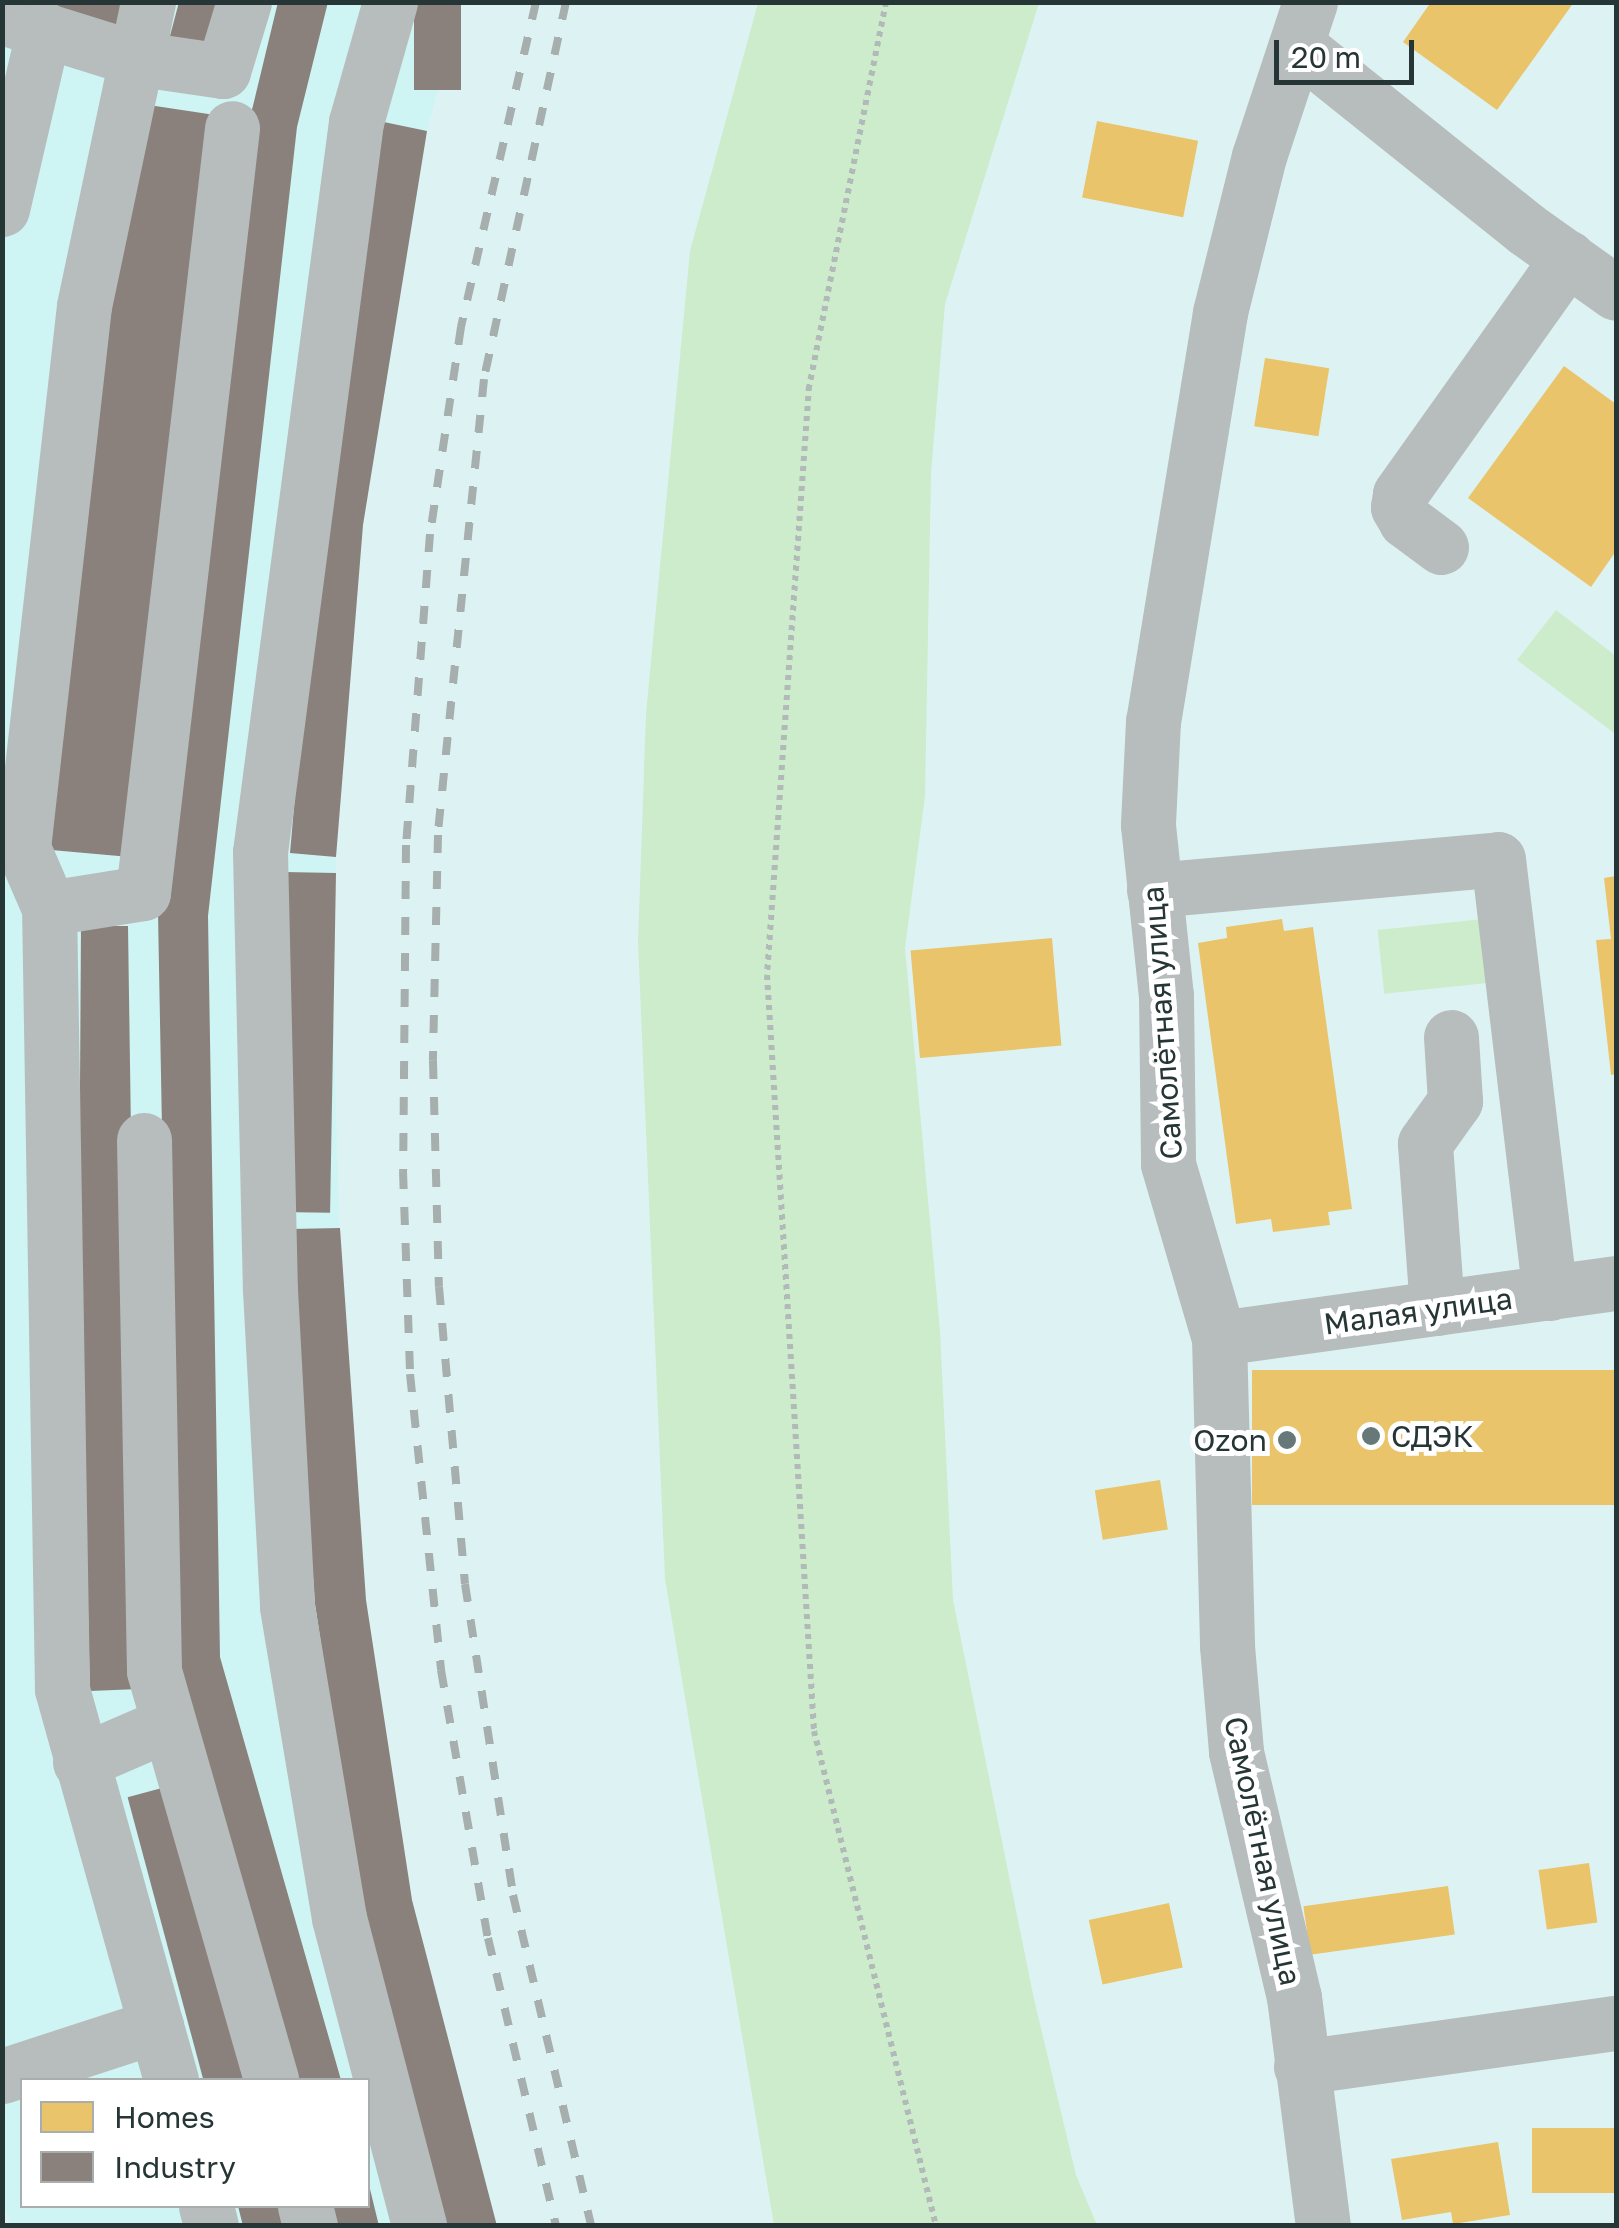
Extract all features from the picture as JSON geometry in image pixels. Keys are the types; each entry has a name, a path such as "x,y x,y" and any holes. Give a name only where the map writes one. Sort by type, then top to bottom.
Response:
{"street":[{"path":"148,2 84,306 23,665 23,848 50,908 62,1689 170,2078"},
{"path":"2,208 17,17 134,58 223,72 244,2"},
{"path":"390,2 356,122 260,852 270,1290 287,1607 339,1918 419,2226"},
{"path":"1305,25 1568,258 1616,293"},
{"name":"Самолётная улица","path":"1305,25 1255,174 1189,477 1153,721 1148,825 1166,995 1168,1164 1219,1338 1227,1646 1236,1752 1294,1998 1323,2226"},
{"path":"50,908 143,893 232,128"},
{"path":"1441,547 1406,521 1398,508 1400,494 1568,258"},
{"path":"1154,890 1498,858 1550,1292"},
{"path":"1437,1308 1425,1143 1454,1101 1451,1036"},
{"path":"144,1140 154,1671 166,1724 189,1779 269,2078"},
{"name":"Малая улица","path":"1219,1338 1616,1284"},
{"path":"80,1762 166,1724"},
{"path":"1301,2066 1616,2023"},
{"path":"2,2076 156,2026"}],"path":[{"path":"886,2 809,386 767,976 814,1732 936,2226"}],"shaded area":[{"path":"3,3 461,3 427,131 363,525 336,857 333,1004 341,1287 366,1600 412,1900 497,2225 11,2226 3,2202"}],"green space":[{"path":"758,3 1039,3 945,304 931,474 925,796 905,948 940,1331 953,1600 1034,1999 1076,2175 1097,2225 774,2225 665,1579 638,942 646,714 690,251"},
{"path":"1556,610 1616,656 1614,733 1517,660"},
{"path":"1483,919 1490,983 1384,994 1378,930"}],"building: Homes":[{"path":"1431,2 1574,2 1497,110 1403,42"},
{"path":"1097,121 1198,141 1183,217 1082,198"},
{"path":"1265,358 1329,368 1318,436 1254,426"},
{"path":"1564,366 1616,404 1616,551 1591,587 1468,498"},
{"path":"1616,876 1616,1074 1611,1075 1596,940 1611,939 1604,878"},
{"path":"1282,919 1284,931 1313,927 1352,1209 1328,1212 1330,1225 1273,1232 1271,1219 1236,1224 1198,943 1227,938 1226,927"},
{"path":"1052,938 1061,1046 920,1058 911,950"},
{"path":"1252,1370 1616,1370 1616,1505 1252,1505"},
{"path":"1160,1480 1168,1529 1103,1540 1095,1490"},
{"path":"1589,1863 1597,1922 1547,1930 1538,1870"},
{"path":"1448,1886 1455,1935 1310,1955 1303,1906"},
{"path":"1169,1903 1183,1968 1103,1985 1089,1920"},
{"path":"1532,2128 1616,2128 1616,2193 1532,2193"},
{"path":"1498,2142 1510,2215 1453,2224 1451,2212 1402,2220 1391,2159"}],"building: Industry":[{"path":"47,2 137,2 128,40"},
{"path":"179,2 230,2 214,63 166,51"},
{"path":"278,2 328,2 297,127 208,916 220,1657 340,2078 289,2078 172,1670 158,913 250,118"},
{"path":"414,2 461,2 461,90 414,90"},
{"path":"142,104 215,115 130,857 40,849 101,309"},
{"path":"379,121 427,131 363,525 336,857 290,853 319,520"},
{"path":"284,872 336,873 330,1213 278,1212"},
{"path":"81,926 128,926 139,1689 90,1691 79,1245"},
{"path":"340,1228 366,1600 412,1900 497,2226 444,2226 362,1914 315,1604 290,1229"},
{"path":"173,1785 252,2078 203,2078 128,1797"},
{"path":"370,2189 379,2226 328,2226 324,2208 370,2208"},
{"path":"238,2208 286,2208 291,2226 243,2226"}],"railway":[{"path":"536,2 461,327 430,534 406,845 403,1171 410,1374 441,1670 488,1938 556,2226"},
{"path":"566,2 484,379 438,835 433,1061 439,1287 465,1584 513,1895 591,2226"}],"place":[{"name":"СДЭК","path":"1371,1436"},
{"name":"Ozon","path":"1287,1440"}]}
